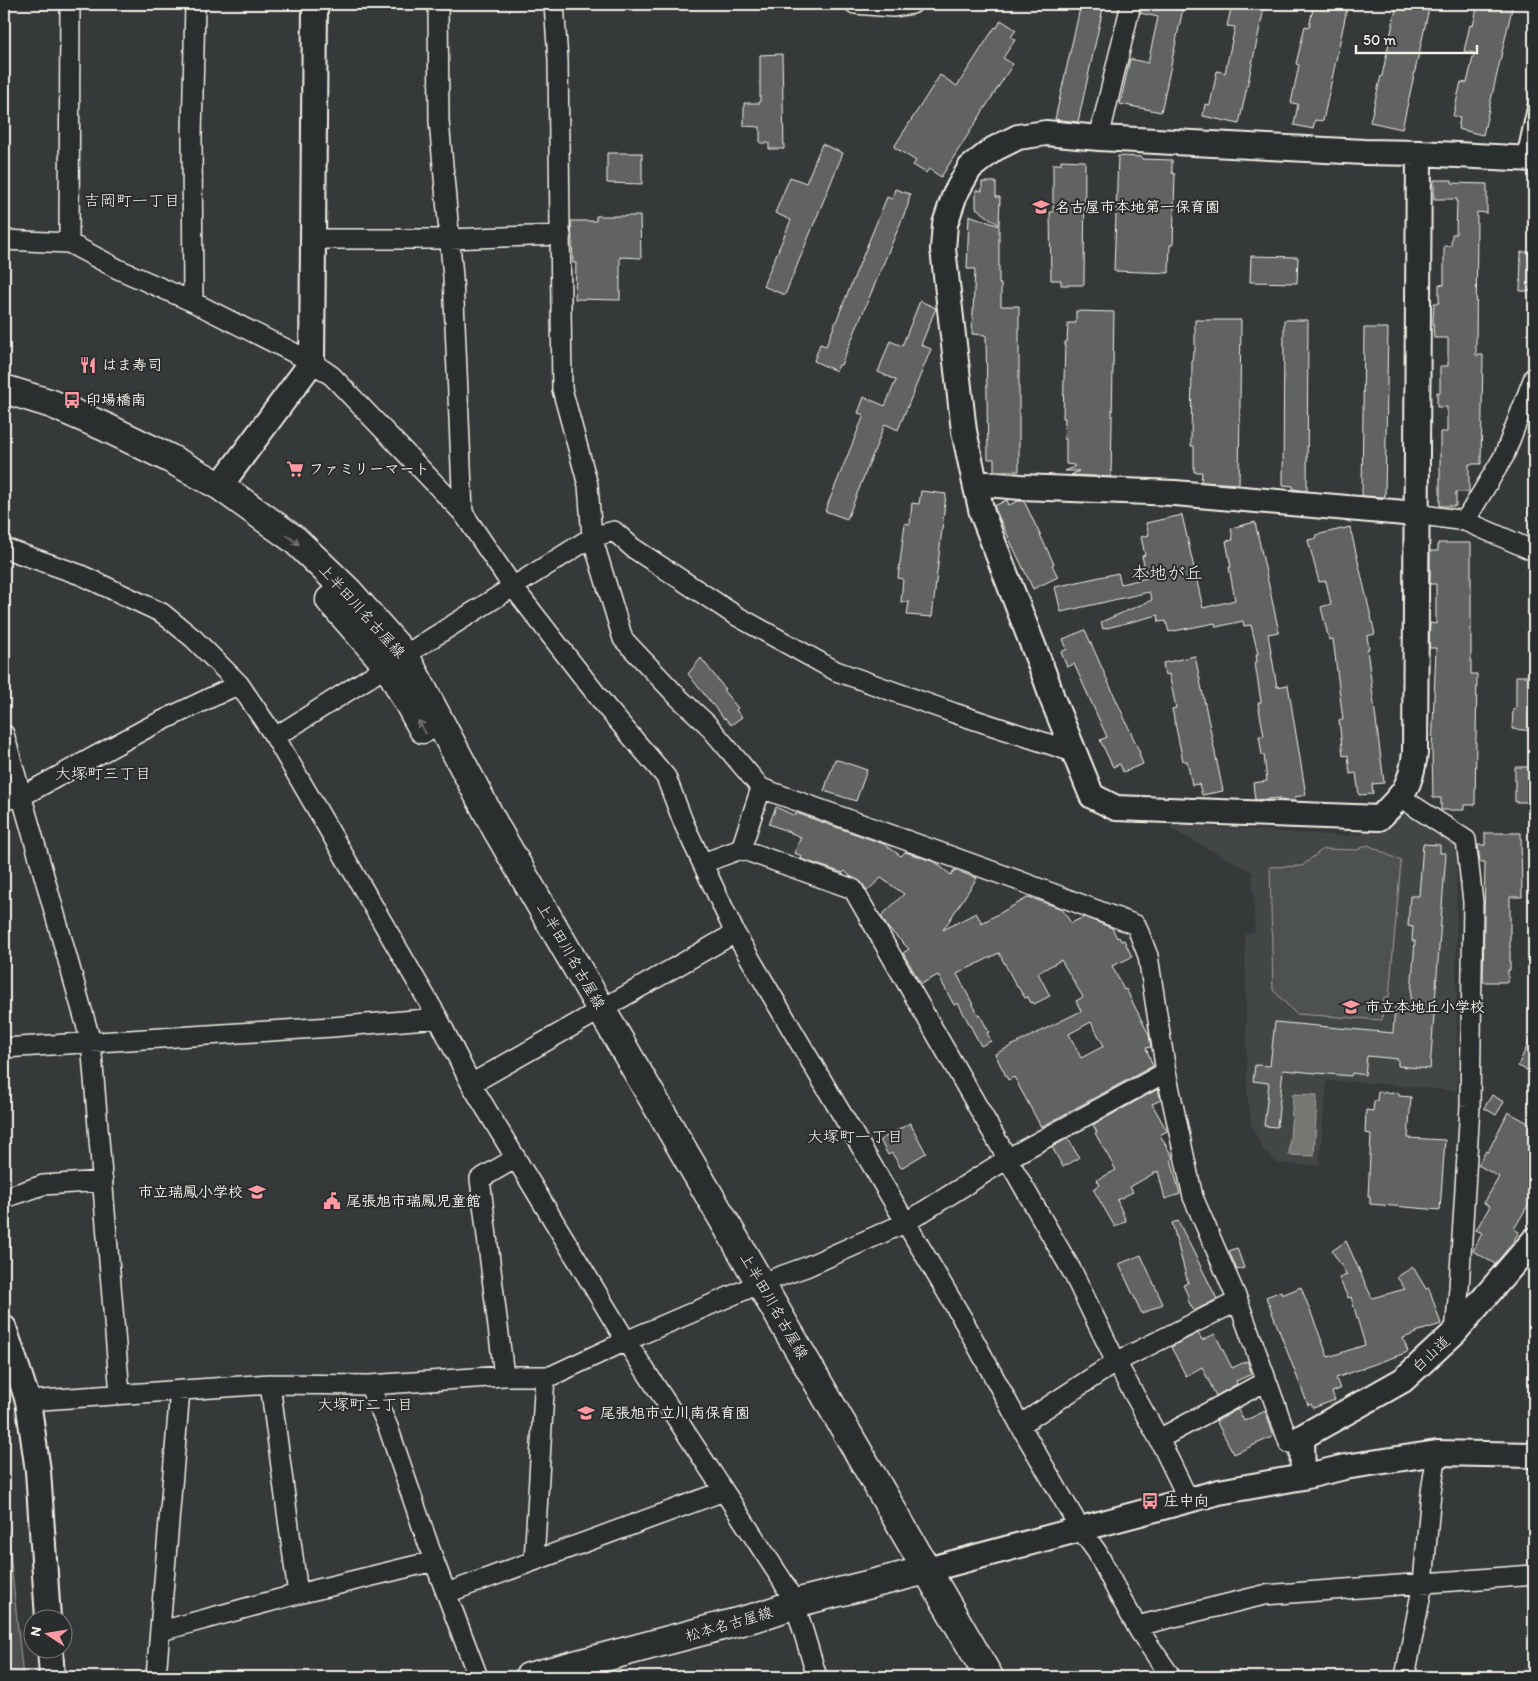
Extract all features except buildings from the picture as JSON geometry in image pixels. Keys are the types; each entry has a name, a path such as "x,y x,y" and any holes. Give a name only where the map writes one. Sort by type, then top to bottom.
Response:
{"main road":[{"name":"上半田川名古屋線","path":"4,389 52,404 105,427 169,458 220,486 295,540 348,591 396,661 497,830 595,1013 920,1572 989,1677"},
{"name":"上半田川名古屋線","path":"4,405 33,412 157,467 254,528 396,661"},
{"name":"上半田川名古屋線","path":"920,1572 973,1677"},
{"name":"松本名古屋線","path":"529,1677 712,1629 796,1603 920,1572"}],"street":[{"path":"69,242 70,4"},
{"path":"193,302 192,136 196,4"},
{"path":"220,486 312,362 315,4"},
{"path":"438,4 439,121 453,277 463,513"},
{"path":"554,4 558,60 562,389 588,485 592,537 623,639 707,724 762,788 1136,925 1148,956 1166,1072 1193,1197 1238,1301 1289,1443 1302,1437 1303,1477"},
{"path":"855,4 892,7 912,4"},
{"path":"1099,138 1131,4"},
{"path":"1419,153 1415,753 1412,775 1400,797 1379,818 1116,808 1092,796 1073,752 982,513 975,483 964,431 944,249 945,224 953,202 970,168 994,148 1018,137 1046,133 1099,138 1364,152 1419,153 1528,159"},
{"path":"314,239 449,239 561,234"},
{"path":"4,240 69,242 118,269 193,302 312,362 332,376 463,513 514,587 607,708 666,777 684,824 735,933 962,1318 1020,1425 1081,1530 1097,1552 1137,1626 1171,1677"},
{"path":"1465,521 1504,456 1534,377"},
{"path":"975,483 1175,493 1416,514 1465,521 1534,550"},
{"path":"275,737 592,537 614,531 633,548 735,615 836,670 954,713 1073,752"},
{"path":"4,548 81,575 162,613 194,639 239,684 275,737 438,1018 471,1084 626,1340 782,1580 795,1604 817,1677"},
{"path":"13,798 147,728 239,684"},
{"path":"4,734 13,798 92,1042 120,1394"},
{"path":"741,849 762,788"},
{"path":"1400,797 1466,840 1473,902 1470,1106 1455,1332"},
{"path":"703,863 741,849 853,889 1072,1273 1116,1362 1159,1439 1189,1501"},
{"path":"471,1084 735,933"},
{"path":"4,1048 332,1027 438,1018"},
{"path":"28,1401 270,1384 369,1385 504,1376 550,1376 626,1340 754,1286 806,1267 905,1223 1007,1159 1166,1072"},
{"path":"504,1376 480,1179 516,1158"},
{"path":"4,1198 43,1185 103,1181"},
{"name":"白山道","path":"1302,1437 1403,1380 1455,1332 1534,1240"},
{"path":"1020,1425 1116,1362 1238,1301"},
{"path":"4,1328 28,1401 38,1471 47,1608"},
{"path":"534,1561 545,1376"},
{"path":"1159,1439 1266,1381"},
{"path":"270,1384 298,1594"},
{"path":"369,1385 388,1427 434,1561 478,1677"},
{"path":"156,1677 180,1390"},
{"path":"920,1572 1219,1492 1303,1477 1345,1467 1437,1453 1534,1455"},
{"path":"1405,1677 1423,1583 1431,1492 1437,1453"},
{"path":"446,1593 724,1491"},
{"path":"161,1632 298,1594 434,1561"},
{"path":"1137,1626 1264,1595 1534,1575"},
{"path":"51,1658 52,1677"}],"lane":[{"path":"1528,159 1534,103"}],"shaded area":[{"name":"市立本地丘小学校","path":"1407,813 1451,843 1456,851 1457,1091 1373,1083 1327,1081 1319,1166 1277,1163 1264,1151 1252,1127 1247,1093 1245,934 1255,932 1252,872 1171,829 1172,824 1343,836 1362,834"},
{"path":"1368,845 1401,861 1389,997 1384,997 1382,1020 1296,1014 1273,990 1270,867 1302,866 1323,849 1357,850"},
{"path":"1293,1094 1317,1095 1314,1156 1289,1155"},
{"path":"4,1495 23,1677 4,1677"}],"place":[{"name":"名古屋市本地第一保育園","path":"1041,207"},
{"name":"はま寿司","path":"88,365"},
{"name":"印場橋南","path":"72,400"},
{"name":"ファミリーマート","path":"295,469"},
{"name":"市立本地丘小学校","path":"1351,1007"},
{"name":"市立瑞鳳小学校","path":"257,1192"},
{"name":"尾張旭市瑞鳳児童館","path":"332,1201"},
{"name":"尾張旭市立川南保育園","path":"586,1413"},
{"name":"庄中向","path":"1150,1501"}],"district":[{"name":"吉岡町一丁目","path":"132,200"},
{"name":"本地が丘","path":"1167,573"},
{"name":"大塚町三丁目","path":"103,773"},
{"name":"大塚町一丁目","path":"855,1136"},
{"name":"大塚町二丁目","path":"365,1404"}]}
